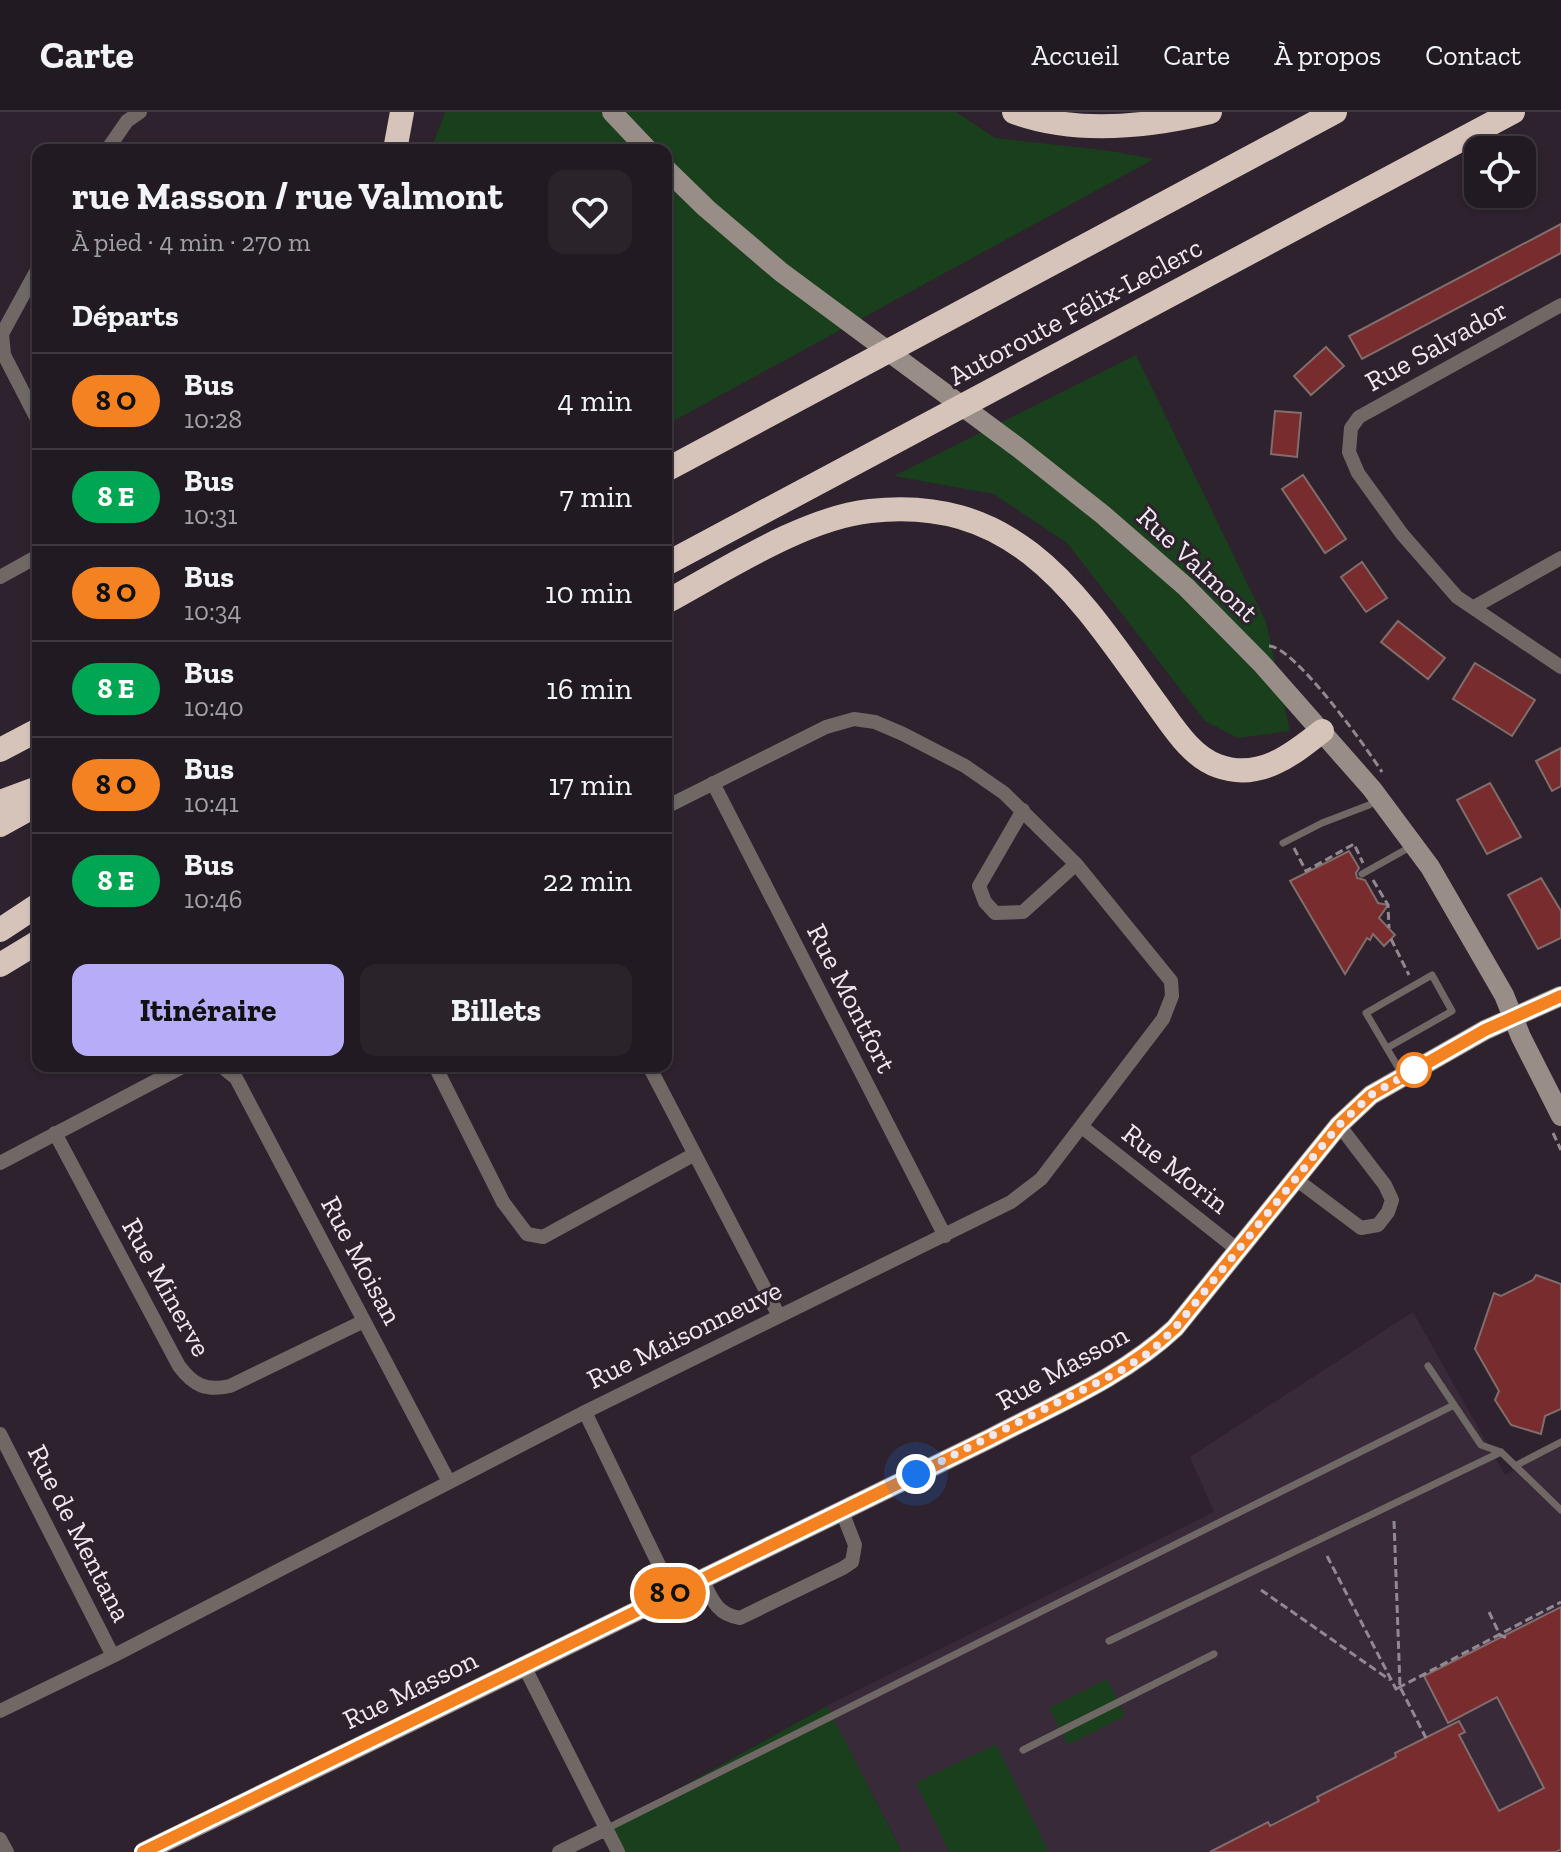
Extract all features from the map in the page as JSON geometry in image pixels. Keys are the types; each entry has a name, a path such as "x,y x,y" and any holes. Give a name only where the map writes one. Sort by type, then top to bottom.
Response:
{"highway":[{"path":"396,144 402,112"},
{"path":"1014,112 1062,124 1102,126 1150,123 1210,112"},
{"name":"Autoroute Félix-Leclerc","path":"672,467 1335,112"},
{"name":"Autoroute Félix-Leclerc","path":"672,552 1513,112"},
{"path":"672,599 780,541 827,521 879,510 939,513 995,531 1025,548 1053,570 1081,601 1185,741 1209,762 1231,770 1261,769 1289,757 1322,731"},
{"path":"0,750 32,733"},
{"path":"0,802 32,790"},
{"path":"0,825 32,807"},
{"path":"0,920 32,905"},
{"path":"0,930 32,906"},
{"path":"0,965 32,946"}],"street":[{"path":"111,144 127,121 140,112"},
{"path":"612,112 642,144"},
{"name":"Rue Valmont","path":"672,175 742,240 824,305 1020,449 1102,514 1186,587 1237,638 1322,731 1414,844 1504,995 1521,1037 1561,1116"},
{"path":"32,279 2,334 4,355 32,409"},
{"name":"Rue Salvador","path":"1474,607 1457,597 1402,534 1358,473 1349,452 1351,428 1359,417 1561,305"},
{"path":"1561,558 1474,607 1561,667"},
{"path":"0,577 32,559"},
{"name":"Rue Maisonneuve","path":"0,1711 113,1656 585,1412 945,1236 1026,1191 1041,1179 1163,1019 1172,996 1171,981 1076,864 1004,793 965,766 903,734 875,722 854,719 826,727 672,804"},
{"name":"Rue Montfort","path":"713,783 945,1236"},
{"path":"1023,810 979,886 985,902 995,913 1023,912 1076,864"},
{"name":"Rue Masson","path":"146,1852 523,1664 991,1438 1120,1371 1150,1352 1175,1328 1339,1125 1371,1095 1513,1017 1561,996"},
{"path":"0,1163 172,1072"},
{"name":"Rue Moisan","path":"230,1072 236,1078 449,1482"},
{"path":"438,1072 503,1202 527,1234 543,1237 693,1155"},
{"path":"652,1072 779,1316"},
{"path":"1297,1180 1361,1228 1378,1225 1388,1212 1392,1200 1385,1185 1339,1125"},
{"name":"Rue Morin","path":"1082,1127 1238,1250"},
{"name":"Rue Minerve","path":"55,1133 171,1353 190,1381 203,1388 230,1386 364,1321"},
{"path":"585,1412 672,1592"},
{"name":"Rue de Mentana","path":"0,1434 113,1656"},
{"path":"702,1579 714,1604 726,1616 740,1618 843,1568 852,1562 855,1545 841,1509"},
{"path":"523,1664 618,1852"},
{"path":"559,1852 606,1829"},
{"path":"0,1839 7,1852"}],"lane":[{"path":"1283,843 1379,798"},
{"path":"1365,872 1414,844"},
{"path":"1387,1048 1452,1011 1432,975 1366,1013 1403,1076"},
{"path":"1428,1366 1481,1445 1501,1452 1561,1510"},
{"path":"606,1829 1454,1405"},
{"path":"1515,1466 1561,1442"},
{"path":"1109,1641 1501,1452"},
{"path":"1023,1750 1214,1654"}],"path":[{"path":"1300,859 1306,871 1354,844 1365,872"},
{"path":"1380,893 1388,905 1389,928"},
{"path":"1391,939 1405,968"},
{"path":"1394,1521 1398,1688"},
{"path":"1327,1556 1426,1738"},
{"path":"1261,1590 1398,1688"},
{"path":"1398,1688 1561,1602"},
{"path":"1489,1612 1500,1635 1507,1638"}],"shaded area":[{"path":"1413,1312 1505,1475 1561,1446 1561,1852 902,1852 827,1706 1214,1512 1190,1457"}],"green space":[{"path":"445,112 956,112 995,138 1154,159 672,422 672,144 433,144"},
{"path":"1136,355 1266,622 1290,731 1238,738 1205,721 1067,543 994,494 894,476"},
{"path":"1107,1679 1125,1716 1068,1745 1049,1708"},
{"path":"827,1706 902,1852 619,1852 606,1829"},
{"path":"996,1744 1049,1852 949,1852 916,1783"}],"building":[{"path":"1561,224 1561,253 1362,359 1349,336"},
{"path":"1326,347 1344,366 1311,395 1294,376"},
{"path":"1275,411 1301,413 1297,457 1271,454"},
{"path":"1303,475 1346,539 1325,553 1282,489"},
{"path":"1362,562 1387,598 1366,612 1341,577"},
{"path":"1398,621 1445,658 1428,679 1381,642"},
{"path":"1475,663 1535,700 1512,736 1453,699"},
{"path":"1561,748 1561,786 1552,791 1536,761"},
{"path":"1490,783 1521,837 1487,854 1457,800"},
{"path":"1349,851 1359,868 1357,878 1365,880 1378,903 1388,905 1379,918 1395,935 1384,946 1373,934 1370,940 1367,938 1345,974 1290,881"},
{"path":"1541,878 1561,911 1561,938 1538,949 1508,895"},
{"path":"1536,1275 1561,1284 1561,1409 1545,1416 1541,1434 1511,1425 1495,1400 1499,1391 1475,1349 1494,1293 1501,1296 1533,1280"},
{"path":"1561,1607 1561,1849 1556,1852 1210,1852 1268,1822 1270,1826 1319,1801 1317,1797 1459,1721 1465,1732 1459,1735 1499,1811 1544,1788 1497,1697 1448,1723 1424,1676"}],"bus line":[{"path":"143,1852 991,1438 1120,1371 1150,1352 1175,1328 1355,1108 1387,1084 1485,1030 1561,996"}],"route":[{"path":"916,1474 1120,1371 1150,1352 1175,1328 1339,1125 1371,1095 1414,1070"}]}
